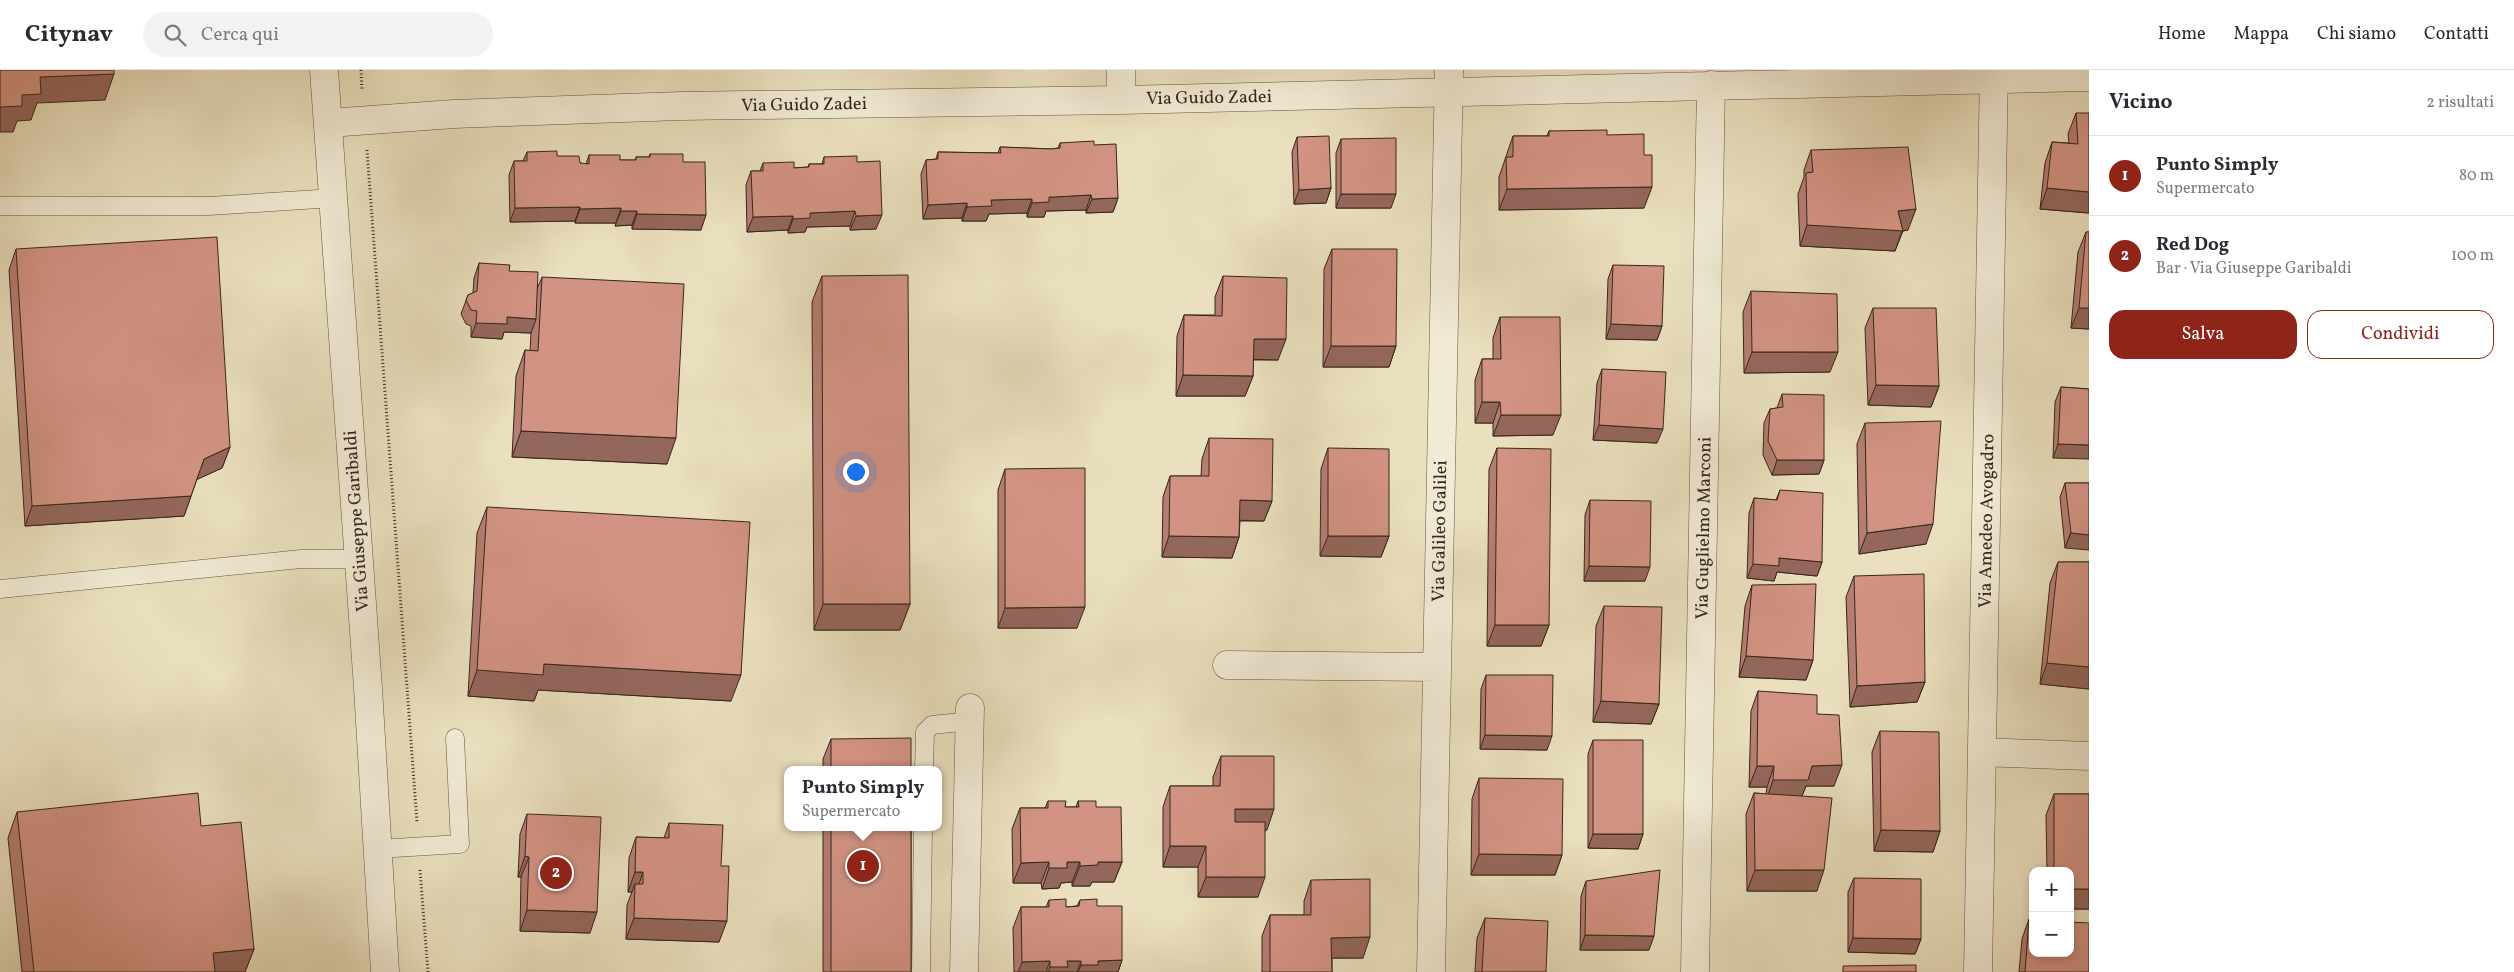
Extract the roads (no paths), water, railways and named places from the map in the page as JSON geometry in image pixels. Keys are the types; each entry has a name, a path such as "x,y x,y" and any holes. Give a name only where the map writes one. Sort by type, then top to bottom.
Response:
{"street":[{"name":"Via Giuseppe Garibaldi","path":"324,70 359,559 385,972"},
{"path":"1121,70 1121,100"},
{"name":"Via Guido Zadei","path":"329,123 454,114 681,106 1121,100 1449,80 1711,85 1780,78 1994,75 2089,77"},
{"name":"Via Amedeo Avogadro","path":"1978,972 1994,75"},
{"name":"Via Galileo Galilei","path":"1431,972 1449,80"},
{"name":"Via Guglielmo Marconi","path":"1695,972 1711,85"},
{"path":"1228,666 1436,667"},
{"path":"964,972 970,714"},
{"path":"1982,752 2089,756"}],"lane":[{"path":"0,206 209,206 334,198"},
{"path":"0,589 301,559 359,559"},
{"path":"924,766 924,732 932,726 970,714"},
{"path":"378,849 460,844 455,738"},
{"path":"921,972 923,831"}],"place":[{"name":"Punto Simply","path":"863,866"},
{"name":"Red Dog","path":"556,873"}]}
